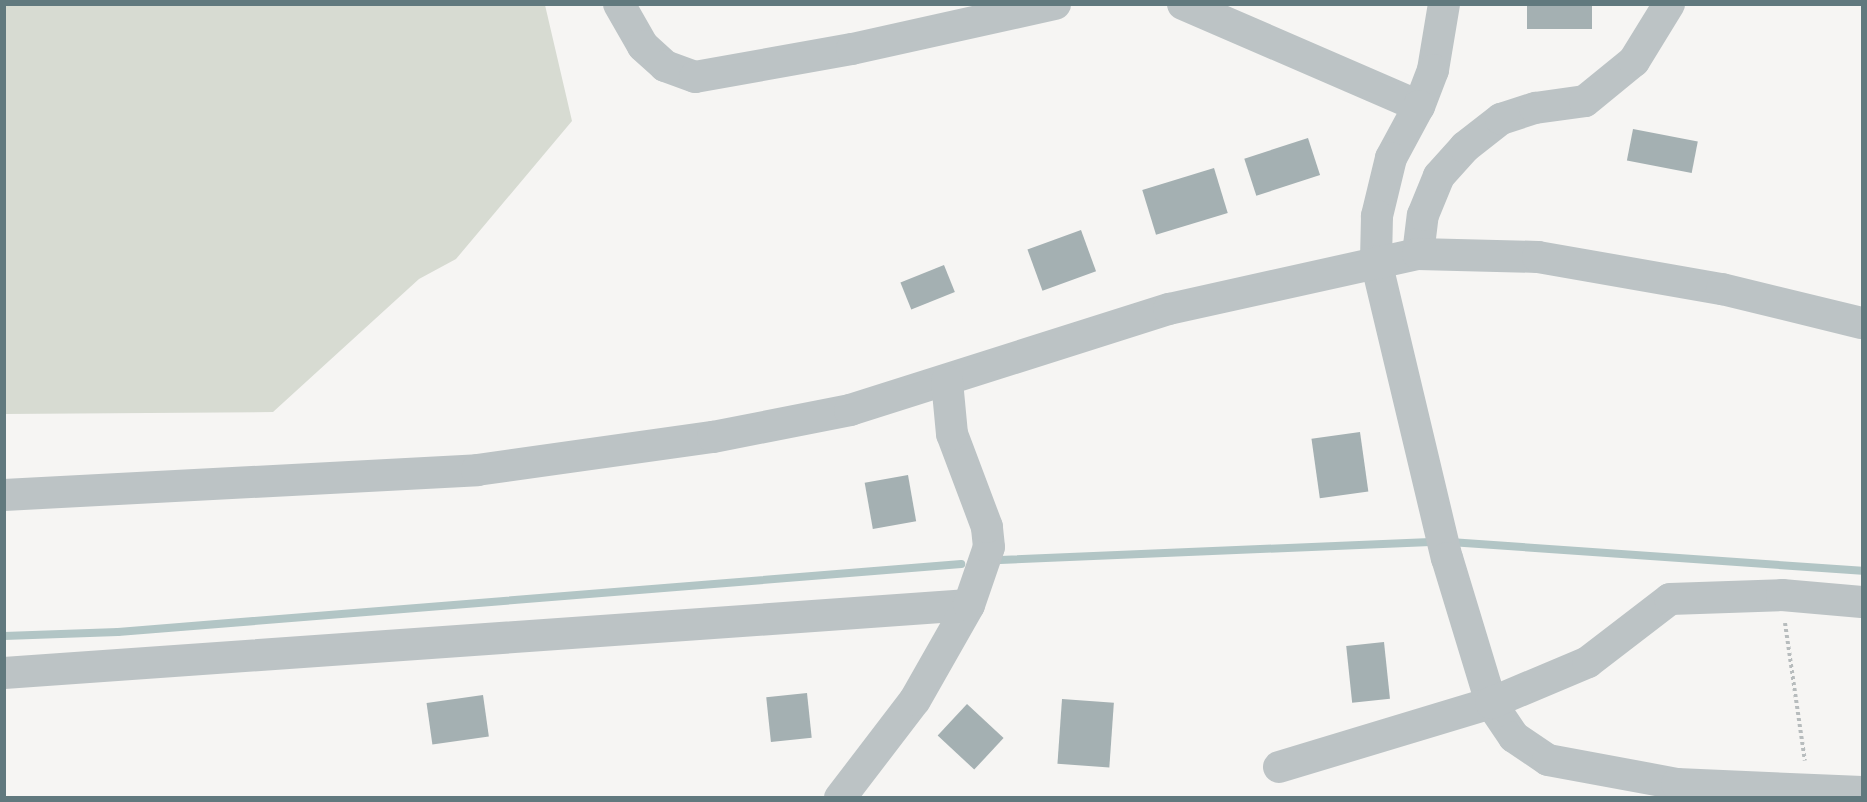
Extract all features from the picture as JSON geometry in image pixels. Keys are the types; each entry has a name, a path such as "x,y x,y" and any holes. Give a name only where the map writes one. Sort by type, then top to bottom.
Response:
{"street":[{"path":"619,4 644,46 665,66 696,77 852,49 1055,4"},
{"path":"1183,4 1419,106"},
{"path":"1444,4 1433,70 1419,106 1391,158 1377,216 1376,261 1448,558 1491,703 1514,737 1548,760 1677,784 1863,792"},
{"path":"1418,254 1424,215 1439,176 1465,147 1501,119 1535,108 1585,101 1634,61 1669,4"},
{"path":"4,495 477,470 713,437 850,410 1169,309 1376,261 1418,254 1538,257 1722,289 1863,323"},
{"path":"840,798 915,700 969,605 989,547 988,537 952,434 946,381"},
{"path":"1279,767 1491,703 1588,662 1670,599 1782,595 1863,602"},
{"path":"4,673 969,605"}],"path":[{"path":"1782,595 1809,790"}],"shaded area":[{"path":"4,5 545,5 572,121 456,259 419,279 273,412 5,414"}],"building":[{"path":"1527,4 1592,4 1592,29 1527,29"},
{"path":"1633,129 1698,142 1692,173 1627,160"},
{"path":"1308,138 1320,175 1256,196 1244,159"},
{"path":"1214,168 1228,213 1156,235 1142,190"},
{"path":"1081,230 1096,271 1042,291 1027,249"},
{"path":"944,265 955,292 911,309 900,283"},
{"path":"1360,432 1368,491 1320,498 1311,439"},
{"path":"908,475 916,521 873,529 865,483"},
{"path":"1384,642 1390,699 1352,703 1346,646"},
{"path":"807,693 812,738 771,742 766,697"},
{"path":"483,695 489,737 432,745 427,703"},
{"path":"1062,699 1114,703 1109,767 1057,764"},
{"path":"967,704 1004,738 974,770 938,735"}],"waterway":[{"path":"1000,560 1437,542"},
{"path":"1450,542 1862,571"},
{"path":"4,636 118,632 961,564"}]}
